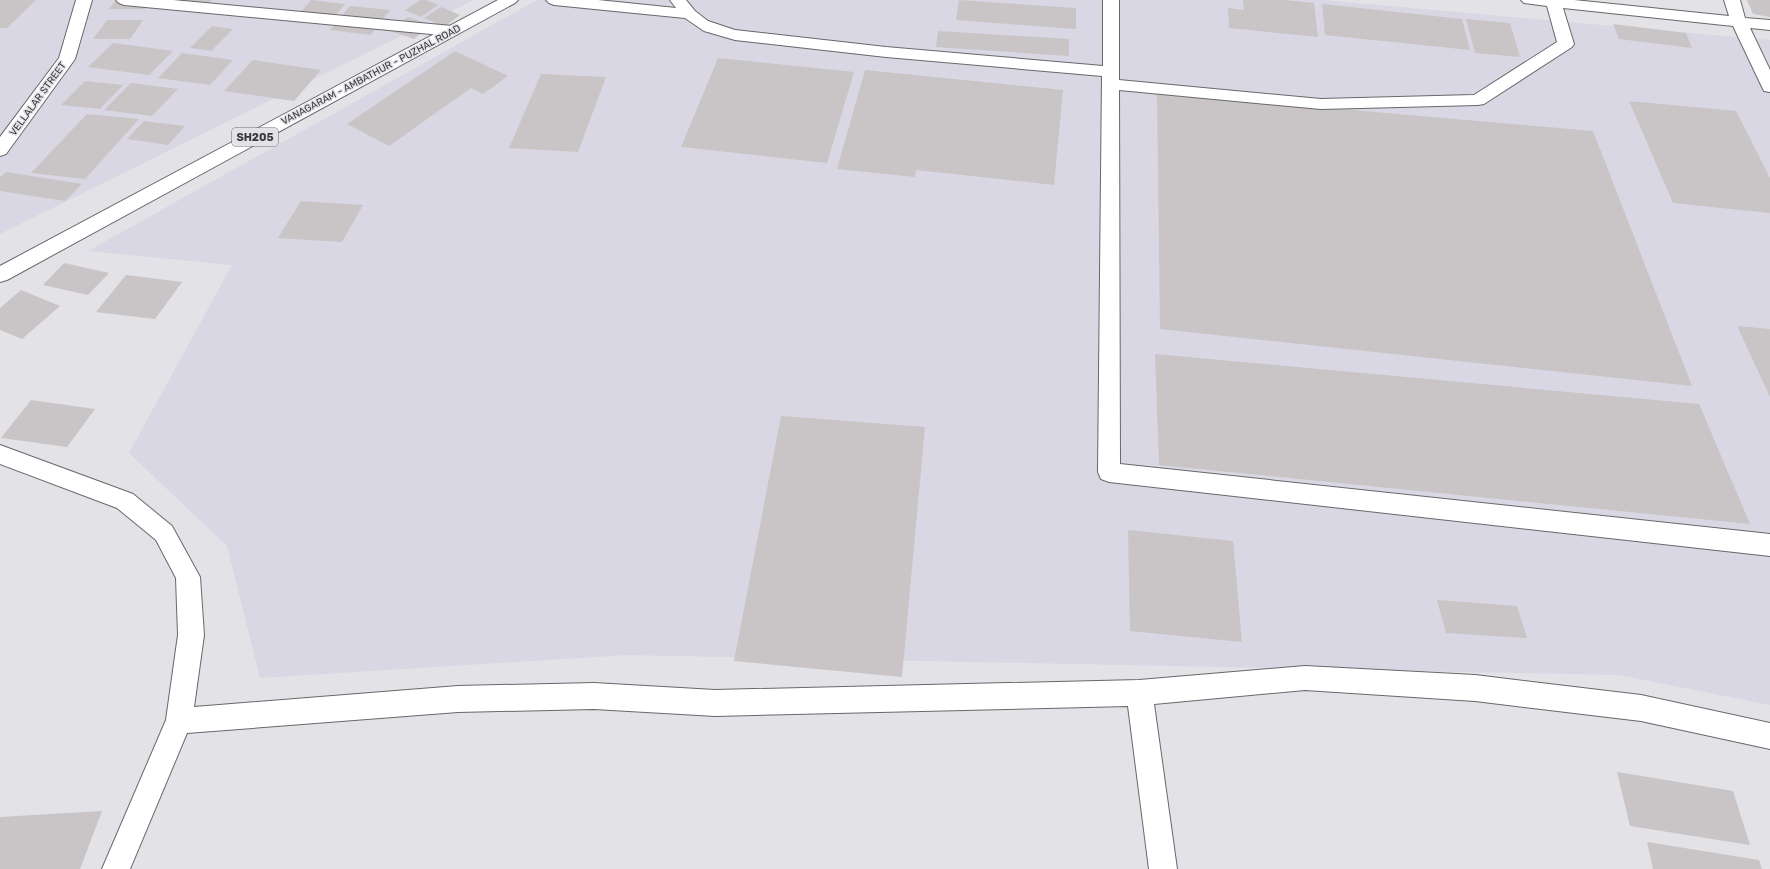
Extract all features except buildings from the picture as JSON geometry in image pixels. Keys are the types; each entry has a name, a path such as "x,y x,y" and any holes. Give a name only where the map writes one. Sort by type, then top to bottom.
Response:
{"street":[{"name":"VELLALAR STREET","path":"1,148 67,59 84,0"},
{"path":"124,0 452,32"},
{"name":"VANAGARAM - AMBATHUR - PUZHAL ROAD","path":"0,275 510,0"},
{"path":"554,0 688,14"},
{"path":"678,0 688,14 701,24 716,31 735,35 894,52 1321,104 1478,100 1566,44 1553,2"},
{"path":"1111,0 1109,472 1770,545"},
{"path":"1529,0 1770,25"},
{"path":"1732,0 1739,22 1770,87"},
{"path":"0,454 125,501 164,533 188,577 191,635 179,721 116,869"},
{"path":"179,721 458,699 594,696 715,703 1139,693 1305,678 1475,688 1641,708 1770,736"},
{"path":"1139,693 1163,869"}],"shaded area":[{"path":"0,0 474,0 0,234"},
{"path":"537,0 1323,0 1770,40 1770,705 1619,675 627,655 260,678 227,546 129,453 232,265 88,251"}]}
